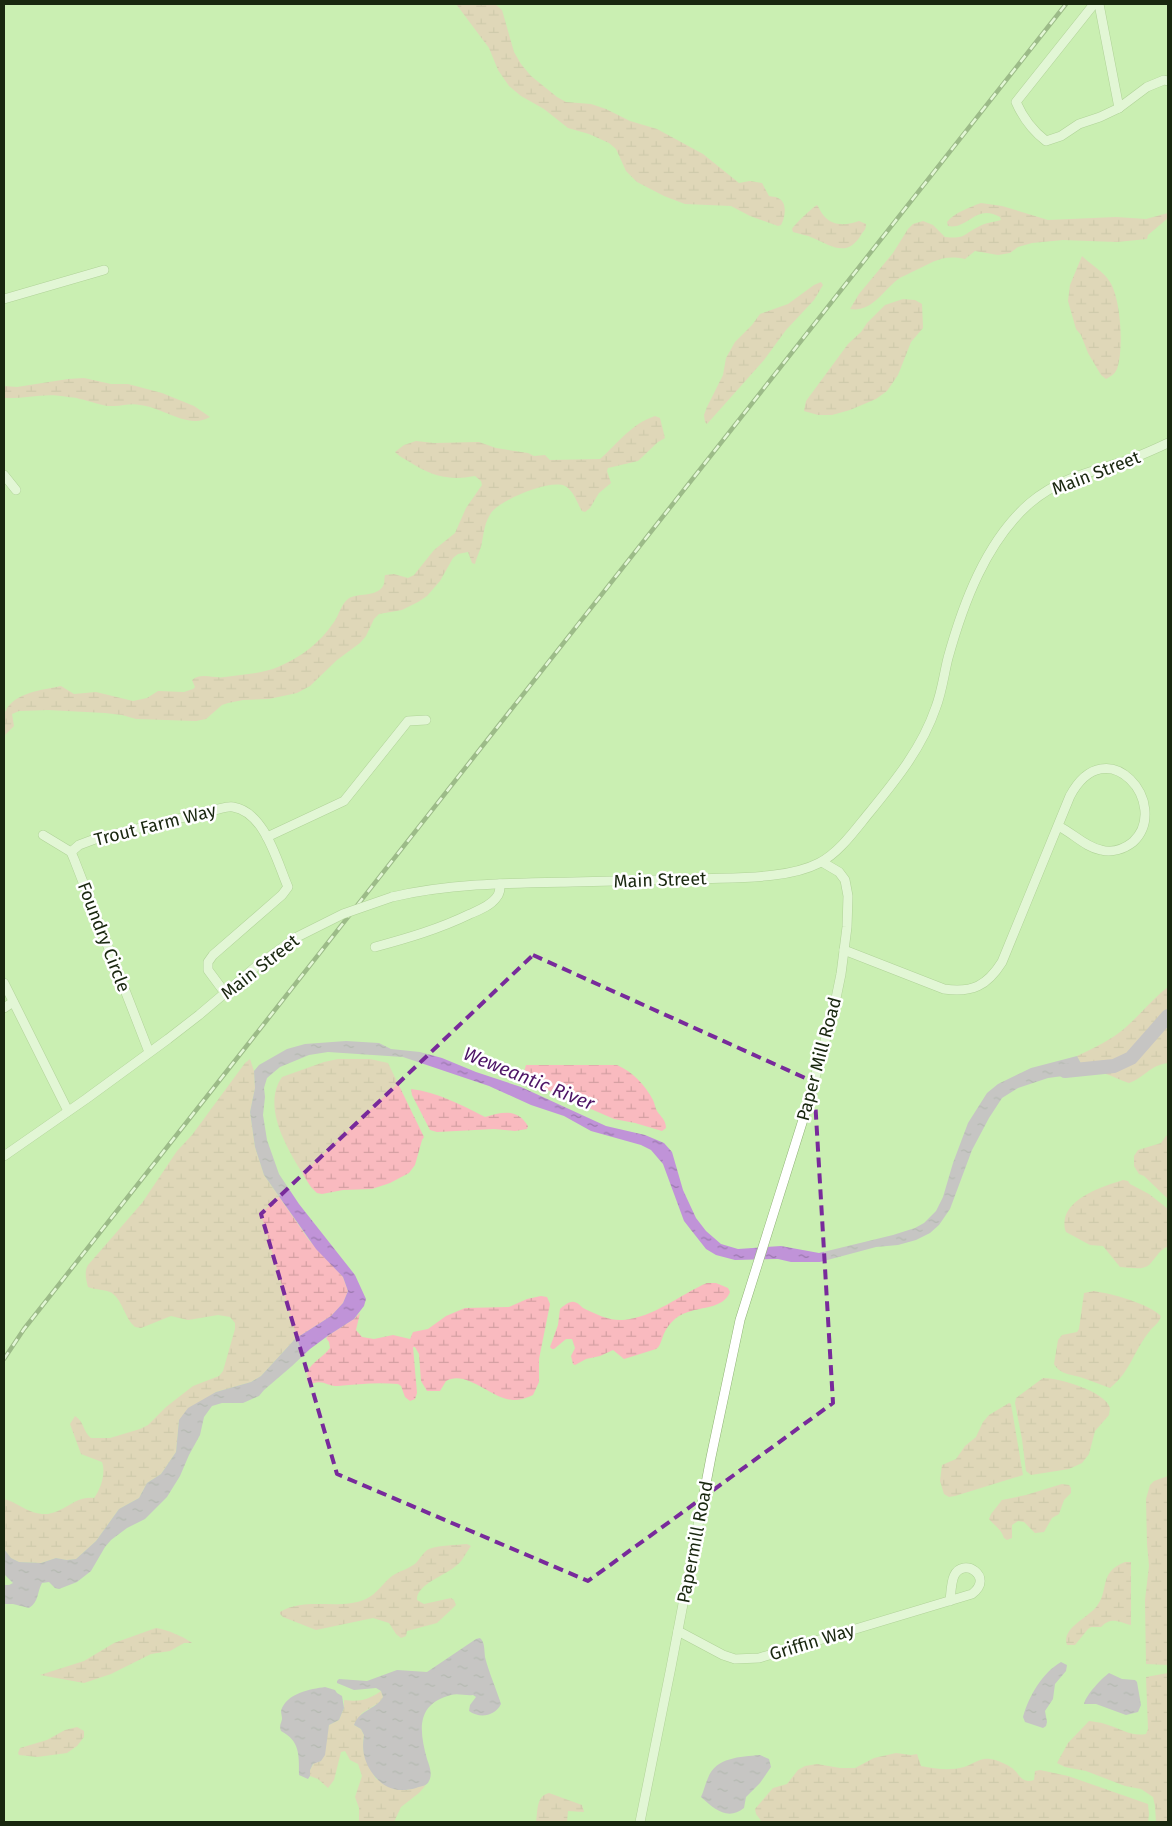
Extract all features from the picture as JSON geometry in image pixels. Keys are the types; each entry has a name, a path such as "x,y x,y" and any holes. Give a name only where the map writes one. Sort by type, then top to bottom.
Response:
{"street":[{"path":"1094,4 1016,102 1022,116 1038,135 1046,141 1061,136 1079,124 1119,108 1147,87 1164,80 1168,81"},
{"path":"1099,4 1119,108"},
{"path":"4,299 104,270"},
{"name":"Main Street","path":"4,1156 199,1015 258,965 297,936 343,914 416,891 500,884 740,877 804,870 822,862 844,842 866,817 901,774 922,742 936,706 949,656 968,597 1003,533 1028,505 1056,485 1086,472 1148,452 1168,443"},
{"path":"4,475 16,490"},
{"path":"267,837 344,801 408,721 426,720"},
{"path":"844,950 944,989 968,990 978,986 994,974 1002,962 1058,826 1076,785 1086,775 1099,770 1113,769 1138,780 1145,790 1150,816 1146,828 1138,839 1128,847 1116,851 1103,851 1090,847 1071,831 1058,826"},
{"name":"Trout Farm Way","path":"71,852 79,845 95,839 139,827 232,807 244,811 254,818 267,837 288,887 282,895 212,955 208,962 208,970 212,978 225,993"},
{"path":"43,835 71,852"},
{"name":"Foundry Circle","path":"71,852 148,1052"},
{"name":"Paper Mill Road","path":"758,1263 834,1008 844,950 848,896 845,880 838,872 822,862"},
{"path":"375,947 436,929 487,906 496,900 500,884"},
{"path":"4,983 68,1111"},
{"path":"4,1008 13,1002"},
{"name":"Papermill Road","path":"640,1822 723,1394 740,1320 758,1263"},
{"name":"Griffin Way","path":"678,1631 723,1655 746,1660 759,1658 950,1600"}],"highlighted area":[{"path":"533,955 814,1082 833,1403 588,1581 337,1474 261,1214"}],"green space":[{"path":"456,4 495,4 502,10 514,52 521,64 531,76 557,97 566,102 591,104 630,121 657,129 703,154 739,183 750,181 762,183 769,196 777,197 783,203 784,218 781,225 778,226 750,216 731,206 685,204 637,182 626,171 616,149 609,143 589,134 568,128 544,109 521,96 509,86 498,70 489,48"},
{"path":"981,203 1002,206 1048,220 1116,217 1146,219 1168,213 1168,218 1148,235 1147,239 1117,242 1063,240 1032,243 1018,247 1010,253 998,255 975,251 965,259 944,258 899,279 864,308 850,309 859,294 893,253 913,224 923,221 933,225 945,237 960,237 983,224 1001,220 1000,217 985,213 961,224 948,226 947,222 954,216"},
{"path":"817,205 823,215 832,222 845,224 859,221 866,224 865,229 856,242 845,248 839,248 793,232 792,229 796,224"},
{"path":"1082,256 1107,278 1117,300 1121,338 1119,361 1115,373 1106,379 1101,375 1088,353 1081,335 1076,329 1068,301 1070,285"},
{"path":"821,282 823,285 814,300 786,330 764,360 707,424 704,415 723,375 726,358 735,342 760,314 788,304"},
{"path":"903,299 915,300 922,304 923,328 911,342 898,375 887,391 876,399 832,415 818,415 804,411 806,401 848,344 885,305"},
{"path":"84,378 111,384 128,384 162,393 194,406 210,417 193,421 133,404 106,406 77,398 59,396 43,395 4,398 4,386 17,387"},
{"path":"655,416 660,418 665,438 638,461 608,468 607,471 611,483 599,493 590,508 585,512 582,511 568,488 558,485 537,488 504,502 491,513 487,520 475,564 472,563 468,552 458,554 453,558 440,581 427,596 402,610 379,614 360,643 337,660 310,686 297,693 269,699 243,700 228,703 222,705 206,719 196,721 136,719 105,713 48,710 19,711 12,714 14,726 4,736 4,717 9,705 30,693 61,686 74,694 96,692 133,701 147,698 158,691 184,692 193,689 195,687 192,680 200,676 225,677 278,667 302,654 316,643 329,630 348,599 380,590 384,585 385,575 394,574 408,578 414,575 434,550 455,533 466,508 482,485 481,481 475,476 456,478 432,474 395,452 404,445 416,441 434,443 479,442 496,448 528,453 534,456 545,455 550,460 600,459 625,434 646,419"},
{"path":"1168,987 1168,1063 1156,1066 1129,1083 1104,1074 1086,1073 1077,1056 1102,1044 1120,1032"},
{"path":"250,1059 254,1071 255,1088 250,1112 255,1147 264,1175 309,1240 343,1277 348,1291 343,1303 331,1316 295,1339 261,1376 251,1382 216,1392 179,1420 176,1452 161,1474 147,1483 139,1498 119,1509 96,1541 76,1559 56,1558 41,1563 19,1562 11,1558 4,1549 4,1499 39,1514 45,1514 58,1511 81,1499 94,1498 101,1486 103,1476 102,1462 81,1454 70,1424 75,1416 91,1438 110,1438 140,1429 148,1425 166,1407 193,1386 219,1376 223,1371 235,1329 235,1323 230,1317 218,1315 188,1320 171,1316 141,1328 135,1327 116,1296 106,1291 88,1287 86,1273 88,1265 142,1203 177,1151 192,1135 245,1063"},
{"path":"338,1059 370,1059 388,1063 424,1137 415,1165 409,1173 390,1183 372,1189 343,1190 322,1194 317,1193 311,1187 288,1149 281,1134 274,1104 276,1090 282,1077"},
{"path":"526,1065 617,1065 633,1075 646,1089 666,1128 662,1131 614,1119 522,1079"},
{"path":"411,1089 440,1096 485,1117 503,1113 514,1114 524,1120 528,1126 527,1129 515,1131 494,1129 437,1132 430,1130 412,1095"},
{"path":"1168,1135 1168,1199 1144,1176 1139,1174 1134,1166 1134,1156 1138,1150 1161,1143"},
{"path":"1123,1180 1149,1194 1168,1209 1168,1248 1163,1249 1149,1265 1143,1268 1120,1267 1103,1246 1090,1245 1066,1232 1065,1221 1068,1212 1074,1204 1093,1191"},
{"path":"707,1283 716,1283 728,1288 730,1292 718,1304 688,1312 675,1319 666,1330 660,1345 656,1349 624,1359 613,1350 600,1356 586,1359 575,1365 571,1356 575,1348 572,1339 566,1339 554,1349 550,1347 558,1325 560,1309 568,1303 575,1302 598,1315 623,1320 646,1315"},
{"path":"1094,1291 1139,1303 1161,1316 1144,1339 1123,1375 1110,1388 1063,1372 1054,1364 1058,1340 1062,1335 1077,1332 1084,1293"},
{"path":"541,1296 547,1297 550,1304 539,1359 539,1382 533,1395 528,1397 516,1400 506,1399 471,1382 454,1378 446,1381 440,1391 427,1391 421,1381 419,1354 415,1347 413,1347 417,1393 415,1399 410,1401 405,1397 401,1386 398,1384 376,1383 334,1386 322,1382 310,1384 307,1382 307,1372 330,1348 326,1338 360,1313 356,1330 362,1337 374,1339 393,1335 410,1339 413,1332 428,1329 446,1316 465,1308 509,1307 527,1299"},
{"path":"1043,1378 1060,1380 1091,1391 1100,1396 1110,1408 1109,1415 1095,1431 1089,1454 1082,1463 1069,1469 1031,1475 1026,1471 1015,1403 1016,1398"},
{"path":"1009,1403 1011,1404 1023,1475 955,1496 949,1497 944,1494 940,1481 942,1465 956,1459 965,1446 976,1437 983,1422 989,1415"},
{"path":"1168,1476 1168,1665 1146,1664 1145,1600 1149,1566 1146,1499 1150,1485 1154,1481"},
{"path":"1062,1484 1069,1485 1071,1493 1064,1500 1059,1514 1052,1518 1044,1532 1035,1533 1024,1522 1018,1521 1012,1525 1012,1538 1007,1540 989,1519 1002,1500"},
{"path":"467,1544 471,1546 461,1561 421,1589 418,1594 417,1600 424,1604 451,1598 456,1605 437,1623 407,1631 406,1636 401,1638 389,1623 373,1618 316,1630 283,1617 280,1614 280,1612 290,1607 301,1605 345,1604 366,1599 392,1576 416,1563 429,1549"},
{"path":"1125,1562 1131,1562 1131,1625 1112,1621 1101,1627 1091,1627 1075,1645 1067,1645 1066,1639 1071,1628 1097,1606 1111,1571"},
{"path":"156,1628 185,1638 192,1643 184,1643 170,1651 151,1654 111,1674 84,1683 40,1675 84,1661 114,1643"},
{"path":"1168,1673 1168,1822 1156,1822 1153,1797 1141,1789 1125,1786 1086,1771 1065,1767 1057,1763 1068,1743 1089,1721 1103,1723 1131,1733 1146,1734 1148,1729 1146,1677"},
{"path":"381,1691 383,1697 380,1702 362,1713 354,1725 361,1729 364,1735 363,1747 368,1763 376,1779 406,1790 426,1785 401,1807 394,1822 359,1822 359,1808 355,1797 362,1776 358,1764 350,1760 345,1751 341,1752 334,1780 328,1788 318,1779 310,1776 310,1770 314,1763 321,1761 329,1725 339,1720 344,1708 344,1700 364,1700"},
{"path":"77,1727 84,1731 84,1737 77,1746 67,1753 37,1757 19,1755 18,1753 20,1748 47,1740 65,1730"},
{"path":"896,1753 917,1754 921,1766 943,1769 964,1767 983,1759 993,1760 1002,1762 1015,1770 1026,1781 1034,1780 1035,1771 1040,1770 1068,1776 1148,1804 1148,1822 762,1822 756,1814 755,1809 773,1788 787,1784 798,1770 805,1766 817,1764 840,1768 855,1768 874,1758"},
{"path":"549,1793 582,1805 584,1812 568,1811 567,1822 536,1822 540,1801 542,1797"}],"water":[{"path":"346,1041 379,1043 391,1049 420,1052 442,1058 521,1087 606,1126 645,1135 664,1143 672,1152 683,1190 696,1218 706,1231 721,1244 738,1249 781,1246 819,1253 893,1235 924,1223 936,1211 943,1197 968,1123 987,1093 998,1084 1031,1068 1077,1056 1086,1073 1048,1078 1018,1088 1002,1098 972,1150 950,1209 939,1225 930,1233 916,1240 898,1245 876,1247 820,1262 791,1262 778,1259 735,1260 716,1255 706,1249 684,1221 663,1164 651,1150 641,1145 591,1131 564,1116 531,1105 489,1086 403,1057 328,1052 309,1055 280,1067 267,1078 264,1088 263,1115 267,1140 279,1174 299,1204 355,1275 366,1299 364,1306 354,1319 310,1349 259,1396 243,1403 222,1403 212,1406 204,1417 200,1435 180,1476 167,1497 145,1519 127,1528 111,1540 91,1571 77,1582 59,1589 49,1582 42,1583 36,1600 29,1608 4,1604 4,1585 13,1583 4,1574 4,1549 11,1558 19,1562 41,1563 56,1558 76,1559 96,1541 119,1509 139,1498 147,1483 161,1474 176,1452 179,1420 188,1408 216,1392 251,1382 261,1376 295,1339 331,1316 343,1303 348,1291 343,1277 316,1249 264,1175 255,1147 250,1112 255,1088 254,1071 259,1065 287,1049 305,1044"},
{"path":"480,1638 484,1644 485,1657 501,1704 495,1711 487,1715 478,1715 469,1711 470,1705 476,1697 473,1695 454,1694 440,1699 431,1705 426,1712 422,1728 424,1748 431,1773 428,1783 408,1790 395,1789 383,1784 373,1775 365,1760 363,1752 364,1735 361,1729 354,1725 360,1716 380,1701 383,1697 381,1691 376,1688 354,1690 337,1683 337,1681 339,1679 367,1681 397,1670 427,1672"},
{"path":"1061,1662 1067,1665 1066,1671 1055,1684 1053,1699 1045,1711 1046,1726 1043,1728 1025,1722 1023,1717 1037,1686 1048,1672"},
{"path":"1109,1673 1122,1679 1135,1680 1137,1682 1141,1705 1138,1712 1126,1715 1096,1704 1084,1704 1094,1687"},
{"path":"325,1687 335,1690 342,1696 344,1708 339,1720 329,1725 325,1755 321,1761 313,1764 308,1779 299,1775 298,1755 295,1744 292,1739 281,1731 281,1711 293,1696"},
{"path":"760,1755 769,1759 771,1767 760,1783 746,1797 744,1808 738,1812 721,1812 701,1797 708,1778 717,1766 729,1759"}],"waterway":[{"name":"Weweantic River","path":"1065,1071 1114,1066 1131,1058 1168,1016"}],"railway":[{"path":"4,1359 24,1329 1066,4"}]}
